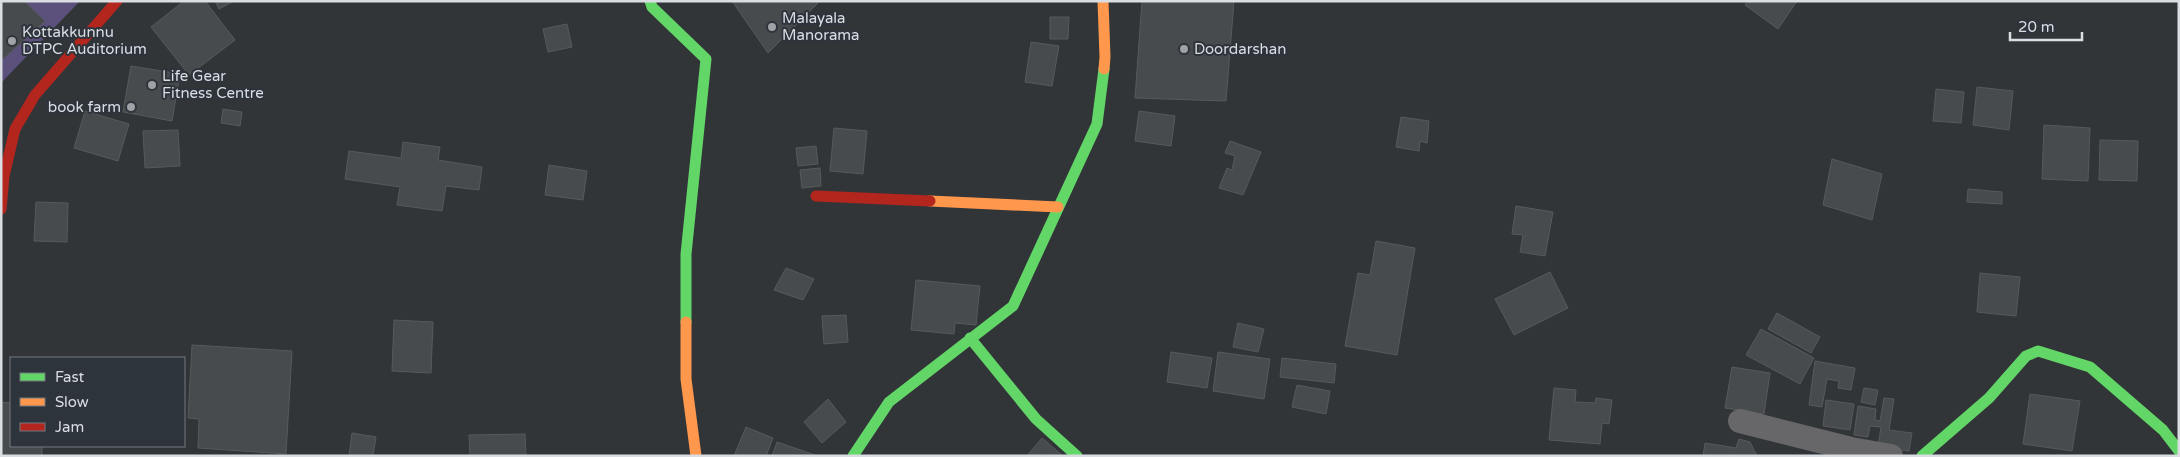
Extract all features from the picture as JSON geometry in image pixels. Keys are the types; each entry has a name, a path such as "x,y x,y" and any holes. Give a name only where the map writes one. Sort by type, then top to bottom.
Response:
{"street":[{"path":"1,209 4,176 15,129 35,95 117,1"},
{"path":"650,1 652,7 706,59 686,254 686,379 696,456"},
{"path":"853,456 889,402 1013,306 1096,124 1105,58 1103,1"},
{"path":"816,196 1058,207"},
{"path":"970,338 1036,419 1077,456"},
{"path":"1922,456 1989,398 2026,356 2038,351 2090,367 2163,430 2179,451"},
{"path":"1740,420 1851,449 1891,456"}],"shaded area":[{"path":"1,1 80,1 1,83"}],"building":[{"name":"Kottakkunnu DTPC Auditorium","path":"1,1 24,1 45,21 1,61"},
{"path":"184,1 205,1 235,40 189,75 151,27"},
{"path":"215,1 234,1 219,9"},
{"name":"Malayala Manorama","path":"732,1 820,1 768,53"},
{"name":"Doordarshan","path":"1142,1 1234,1 1226,101 1135,98"},
{"path":"1748,1 1797,1 1778,29 1745,5"},
{"path":"1050,17 1069,17 1068,39 1050,39"},
{"path":"567,24 572,47 548,52 543,29"},
{"path":"1031,42 1059,46 1052,86 1025,82"},
{"path":"131,66 180,74 172,121 123,112"},
{"path":"1977,87 2013,91 2009,130 1973,125"},
{"path":"1936,89 1964,92 1961,123 1933,121"},
{"path":"223,109 242,112 240,126 221,123"},
{"path":"85,111 129,124 118,161 74,148"},
{"path":"1139,111 1175,116 1171,146 1135,141"},
{"path":"1401,117 1429,121 1427,143 1420,141 1419,151 1396,147"},
{"path":"2044,125 2090,128 2088,181 2042,179"},
{"path":"834,128 867,131 863,174 830,171"},
{"path":"178,130 180,166 145,168 143,131"},
{"path":"2100,140 2138,141 2137,181 2099,180"},
{"path":"1230,141 1261,152 1243,195 1219,188 1227,168 1232,170 1235,156 1225,153"},
{"path":"403,142 440,147 438,160 482,167 479,190 446,186 442,211 397,205 400,187 345,179 349,151 401,158"},
{"path":"816,146 818,164 798,166 796,148"},
{"path":"1832,159 1882,174 1872,220 1823,205"},
{"path":"549,165 587,171 583,200 545,195"},
{"path":"820,168 821,186 802,188 800,170"},
{"path":"1968,189 2002,192 2002,204 1967,202"},
{"path":"36,202 68,203 67,242 34,241"},
{"path":"1516,206 1553,212 1545,256 1520,252 1523,235 1512,234"},
{"path":"1376,241 1415,248 1397,355 1345,346 1358,273 1370,275"},
{"path":"786,268 814,279 803,300 774,290"},
{"path":"1550,272 1568,308 1514,335 1495,299"},
{"path":"1980,273 2020,277 2016,316 1977,312"},
{"path":"916,280 980,286 976,325 955,323 954,334 911,330"},
{"path":"1777,313 1820,337 1811,353 1768,329"},
{"path":"846,315 848,342 824,344 822,316"},
{"path":"394,320 433,322 431,373 392,371"},
{"path":"1238,323 1264,329 1258,352 1233,347"},
{"path":"1761,329 1814,358 1800,384 1746,355"},
{"path":"192,345 292,351 286,454 198,448 199,419 188,418"},
{"path":"1171,352 1212,358 1207,388 1167,382"},
{"path":"1218,352 1270,359 1264,399 1213,391"},
{"path":"1282,358 1336,364 1334,383 1280,377"},
{"path":"1815,361 1855,368 1851,390 1838,388 1839,381 1827,379 1822,407 1809,405"},
{"path":"1732,367 1770,373 1764,414 1725,408"},
{"path":"1297,385 1330,391 1326,414 1292,407"},
{"path":"1554,388 1576,390 1575,402 1595,403 1596,398 1612,400 1609,424 1602,423 1600,444 1549,440"},
{"path":"1864,388 1878,390 1875,405 1861,402"},
{"path":"2030,394 2080,401 2072,451 2023,444"},
{"path":"1884,398 1894,399 1889,430 1912,433 1909,451 1878,447 1881,427 1870,426 1868,437 1854,435 1858,406 1876,409 1875,420 1880,421"},
{"path":"828,399 846,422 822,443 804,422"},
{"path":"1826,400 1854,404 1850,430 1823,426"},
{"path":"1,402 10,403 10,447 42,447 42,456 1,456"},
{"path":"746,427 773,438 766,456 734,456"},
{"path":"352,433 376,437 373,456 349,456"},
{"path":"525,434 526,456 470,456 469,435"},
{"path":"1042,438 1063,456 1027,456"},
{"path":"1739,439 1750,442 1757,456 1703,456 1705,443 1736,448"},
{"path":"777,442 818,456 772,456"}],"traffic: fast":[{"path":"650,1 652,7 706,59 686,254 686,322"},
{"path":"853,456 889,402 1013,306 1097,124 1104,69"},
{"path":"970,338 1036,419 1077,456"},
{"path":"1922,456 1989,398 2026,356 2038,351 2090,367 2163,430 2179,451"}],"traffic: slow":[{"path":"1103,1 1104,69"},
{"path":"930,201 1058,207"},
{"path":"686,322 686,379 696,456"}],"traffic: jam":[{"path":"1,209 4,176 15,129 35,95 117,1"},
{"path":"816,196 930,201"}],"place":[{"name":"Malayala Manorama","path":"772,27"},
{"name":"Kottakkunnu DTPC Auditorium","path":"12,41"},
{"name":"Doordarshan","path":"1184,49"},
{"name":"Life Gear Fitness Centre","path":"152,85"},
{"name":"book farm","path":"131,107"}]}
